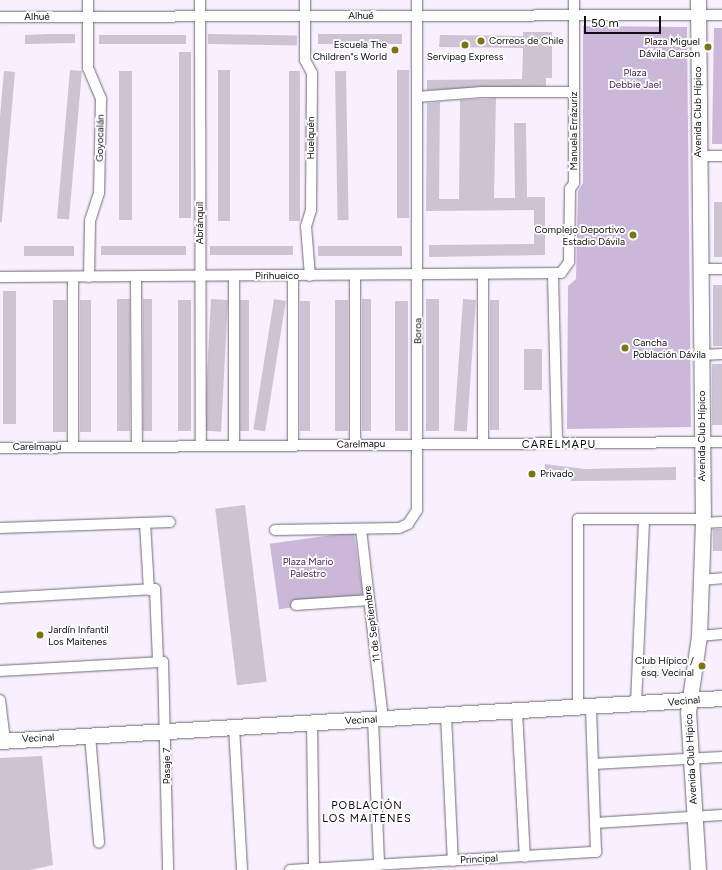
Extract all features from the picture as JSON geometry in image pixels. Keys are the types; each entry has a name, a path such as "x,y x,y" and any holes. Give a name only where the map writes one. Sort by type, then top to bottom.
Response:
{"street":[{"name":"Goyocalán","path":"88,0 88,68 101,99 99,193 90,221 89,277"},
{"name":"Abránquil","path":"200,0 201,446"},
{"name":"Huelquén","path":"305,0 305,60 312,73 311,210 306,226 310,276"},
{"name":"Boroa","path":"275,530 399,528 414,518 417,510 417,0"},
{"name":"Manuela Errázuriz","path":"553,275 564,272 569,262 570,189 574,183 574,0"},
{"name":"Avenida Club Hípico","path":"698,0 698,156 702,355 703,521 699,636 689,701 690,759 698,870"},
{"name":"Alhué","path":"0,17 722,15"},
{"path":"417,97 482,92 574,92"},
{"path":"698,156 722,156"},
{"path":"700,269 722,269"},
{"path":"553,275 557,443"},
{"name":"Pirihueico","path":"0,276 201,277 553,275"},
{"path":"234,276 234,446"},
{"path":"293,276 293,445"},
{"path":"355,276 356,444"},
{"path":"483,276 483,443"},
{"path":"73,277 73,447"},
{"path":"136,277 137,446"},
{"path":"702,355 722,354"},
{"name":"Carelmapu","path":"0,448 722,442"},
{"path":"722,522 644,519 578,519 585,707 593,764 595,823 722,815"},
{"path":"636,704 644,519"},
{"path":"0,528 170,522"},
{"name":"Pasaje 7","path":"145,523 161,662 167,731 168,870"},
{"name":"11 de Septiembre","path":"361,529 369,600 378,719 379,865"},
{"path":"701,580 722,578"},
{"path":"0,598 152,590"},
{"path":"296,605 369,600"},
{"path":"699,636 722,634"},
{"path":"0,671 161,662"},
{"name":"Vecinal","path":"3,740 722,698"},
{"path":"0,700 3,740"},
{"path":"517,711 525,857"},
{"path":"446,715 453,861"},
{"path":"312,723 314,869"},
{"path":"234,727 242,870"},
{"path":"90,735 99,843"},
{"path":"593,764 722,757"},
{"name":"Principal","path":"290,870 596,852 595,823"}],"green space":[{"name":"Complejo Deportivo Estadio Dávila","path":"583,26 687,27 691,427 567,429 568,286 576,279 578,191 583,183"},
{"path":"714,28 722,28 722,144 712,144"},
{"name":"Plaza Mario Palestro","path":"354,532 363,597 279,609 270,544"}],"building":[{"path":"523,32 552,32 552,78 546,78 546,86 427,90 427,80 522,79 523,48 439,47 440,35 523,36"},
{"path":"75,34 75,43 25,44 25,35"},
{"path":"208,34 297,36 297,46 208,44"},
{"path":"318,34 402,34 402,44 318,44"},
{"path":"99,35 186,35 186,44 99,44"},
{"path":"179,52 191,52 191,218 179,218"},
{"path":"70,70 82,71 69,219 57,218"},
{"path":"218,70 230,70 230,221 218,221"},
{"path":"397,70 409,70 409,218 397,218"},
{"path":"4,71 15,72 2,222 0,222 0,117"},
{"path":"119,71 132,71 132,220 119,220"},
{"path":"289,71 300,71 300,221 289,221"},
{"path":"335,71 346,71 349,220 338,220"},
{"path":"496,98 494,198 515,198 514,123 526,123 527,197 545,197 545,255 429,257 429,245 534,244 534,210 426,211 427,103 440,102 439,199 459,199 460,100"},
{"path":"714,202 722,202 722,257 714,257"},
{"path":"24,246 74,246 74,256 24,256"},
{"path":"101,246 186,246 186,255 101,255"},
{"path":"210,246 293,246 293,255 210,255"},
{"path":"318,246 402,246 402,256 318,256"},
{"path":"713,285 722,285 722,346 713,346"},
{"path":"3,291 16,291 16,424 3,424"},
{"path":"117,299 130,299 130,431 117,431"},
{"path":"143,299 152,299 152,431 143,431"},
{"path":"211,299 228,300 221,432 204,431"},
{"path":"274,299 286,301 265,431 253,429"},
{"path":"362,299 371,299 371,431 362,431"},
{"path":"426,299 439,299 439,431 426,431"},
{"path":"463,299 476,300 467,432 454,431"},
{"path":"53,300 66,300 66,432 53,432"},
{"path":"80,300 91,300 91,432 80,432"},
{"path":"178,300 191,300 191,431 178,431"},
{"path":"240,300 249,300 249,431 240,431"},
{"path":"335,300 348,300 348,431 335,431"},
{"path":"490,300 499,300 499,430 490,430"},
{"path":"300,301 310,301 310,431 300,431"},
{"path":"395,301 408,301 408,431 395,431"},
{"path":"524,349 542,349 542,390 524,390"},
{"path":"712,364 722,364 722,425 712,425"},
{"path":"545,464 585,469 676,467 676,480 571,481 571,478 544,477"},
{"path":"245,505 267,682 237,685 215,509"},
{"path":"713,529 722,529 722,551 713,551"},
{"path":"42,756 53,865 30,870 0,870 0,758"}],"place":[{"name":"Correos de Chile","path":"481,41"},
{"name":"Servipag Express","path":"465,45"},
{"name":"Plaza Miguel Dávila Carson","path":"708,47"},
{"name":"Escuela The Children\"s World","path":"395,50"},
{"name":"Complejo Deportivo Estadio Dávila","path":"633,235"},
{"name":"Cancha Población Dávila","path":"625,348"},
{"name":"Privado","path":"532,474"},
{"name":"Jardín Infantil Los Maitenes","path":"40,635"},
{"name":"Club Hípico / esq. Vecinal","path":"702,666"}],"district":[{"name":"CARELMAPU","path":"559,445"},
{"name":"POBLACIÓN LOS MAITENES","path":"367,813"}],"park label":[{"name":"Plaza Debbie Jael","path":"635,78"}]}
